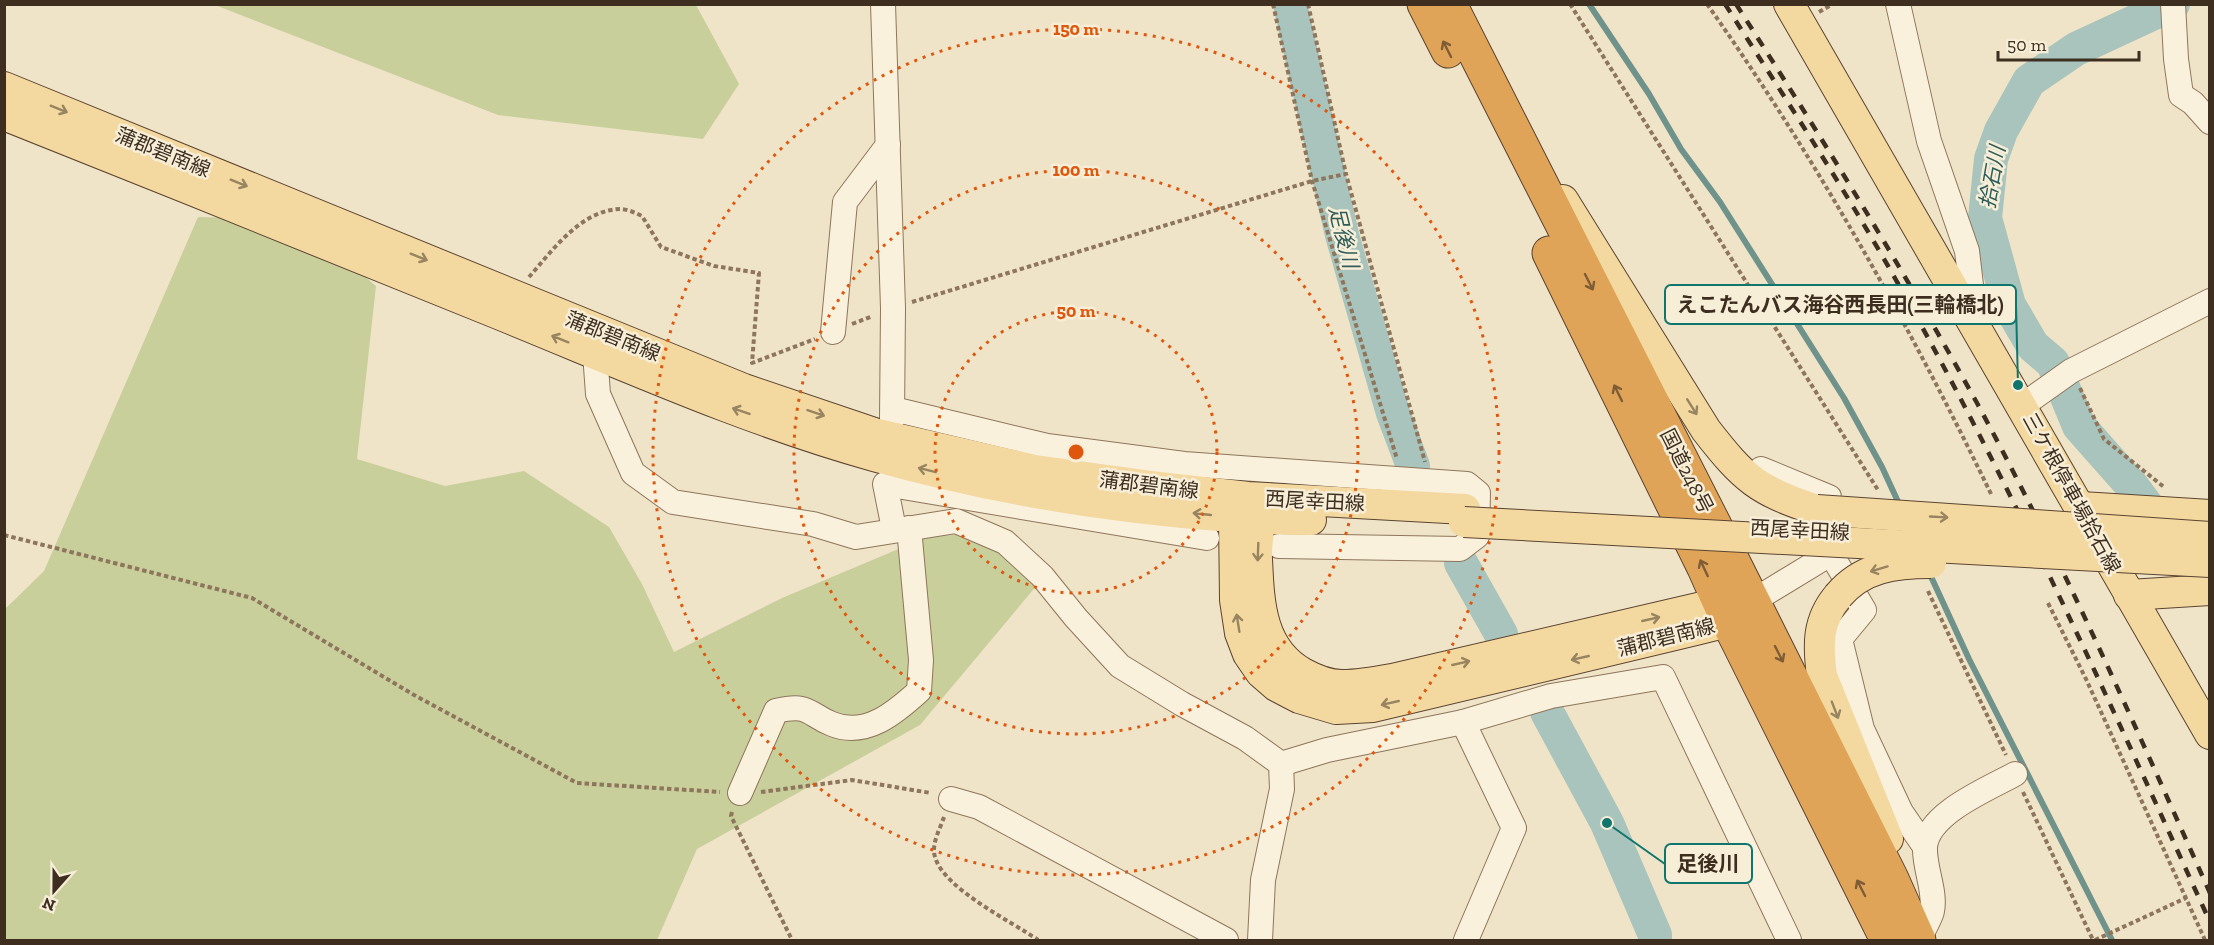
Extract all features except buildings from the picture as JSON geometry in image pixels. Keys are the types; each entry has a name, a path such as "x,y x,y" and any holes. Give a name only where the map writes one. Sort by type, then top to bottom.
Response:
{"highway":[{"name":"国道248号","path":"1424,4 1533,220 1887,940"},
{"name":"国道248号","path":"1450,4 1502,111 1753,601 1892,879 1919,940"}],"main road":[{"name":"三ケ根停車場拾石線","path":"1789,4 1961,299 2030,397 2081,507 2210,734"},
{"name":"蒲郡碧南線","path":"4,87 744,389 874,433 1035,470 1247,511"},
{"path":"1502,111 1572,213 1706,430 1729,460 1752,482 1778,497 1817,510 2202,522"},
{"name":"蒲郡碧南線","path":"4,115 734,409 871,456 982,484 1152,509 1247,511"},
{"path":"2081,507 2133,509 2202,522"},
{"name":"蒲郡碧南線","path":"1247,511 1235,600 1240,633 1248,654 1261,673 1276,686 1299,698 1336,709 1373,707 1724,612 1753,601"},
{"name":"西尾幸田線","path":"1247,511 1566,518 2210,552"},
{"name":"西尾幸田線","path":"1465,516 2210,562"},
{"path":"1892,879 1895,854 1822,675 1819,652 1820,627 1838,596 1864,574 1897,563 1978,564 2138,573 2207,584"},
{"path":"2129,595 2207,584"}],"street":[{"path":"883,4 893,308 892,414 1047,446 1184,464 1467,484 1478,493 1477,536 1460,549 1279,546"},
{"path":"1898,4 1929,141 1967,251 1971,285 1961,299"},
{"path":"2174,16 2176,60 2181,96 2193,103 2210,122"},
{"path":"833,332 845,202 888,145"},
{"path":"2030,397 2071,371 2210,301"},
{"path":"595,353 598,394 633,474 673,502 813,524 856,537 956,521 1005,542 1042,576 1076,618 1120,666 1182,704 1245,738 1281,764"},
{"path":"1761,469 1829,497 1830,552 1864,610 1840,639 1862,729 1901,812 1925,847"},
{"path":"740,793 776,711 788,708 810,710 833,725 864,728 896,712 919,691 921,660 901,529 885,484 1207,538"},
{"path":"1753,601 1830,552 1894,522"},
{"path":"1281,764 1327,750 1463,722 1540,699 1663,677 1789,940"},
{"path":"1463,722 1515,828 1466,940"},
{"path":"1260,940 1263,880 1282,789 1281,764"},
{"path":"1919,940 1923,927 1932,912 1925,847 1931,827 1949,812 2014,774"},
{"path":"951,799 979,807 1226,940"}],"path":[{"path":"1273,4 1312,181 1403,480"},
{"path":"1308,4 1346,174 1430,482"},
{"path":"1570,4 1882,496"},
{"path":"1707,4 1792,130 1911,338 1992,496"},
{"path":"512,295 563,239 594,217 621,209 642,216 661,248 714,266 759,273 752,363 893,308 1312,181 1346,174"},
{"path":"2071,371 2104,439 2202,522"},
{"path":"4,535 252,598 414,695 577,783 740,793 778,791 852,780 917,789 951,799 934,845 934,856 941,870 962,889 1038,940"},
{"path":"2048,603 2086,679 2205,940"},
{"path":"740,793 731,816 792,940"},
{"path":"2095,940 2121,930 2186,898"}],"green space":[{"path":"215,5 696,5 739,84 703,139 498,115"},
{"path":"198,217 296,219 376,286 357,459 445,486 524,471 609,527 642,584 674,652 782,598 927,537 990,532 1038,584 920,725 697,849 657,940 5,940 5,609 44,571"}],"waterway":[{"name":"足後川","path":"1290,4 1342,235 1393,413 1413,466"},
{"path":"1589,4 1649,94 1681,149 1720,202 1844,398 1882,467 1900,506"},
{"name":"拾石川","path":"2167,533 2132,486 2079,426 2053,363 2033,346 2009,305 1985,218 1991,159 2001,131 2029,81 2076,49 2173,4"},
{"name":"足後川","path":"1461,563 1501,634"},
{"path":"1928,570 1969,659 2112,940"},
{"name":"足後川","path":"1547,712 1607,823 1655,935 1655,940"}],"railway":[{"path":"1725,4 1855,210 1939,358 2060,597 2210,922"},
{"path":"1736,4 1799,102 1920,302 2009,463 2069,584 2210,893"}],"place":[{"name":"えこたんバス海谷西長田(三輪橋北)","path":"2018,385"},
{"name":"足後川","path":"1607,823"}]}
